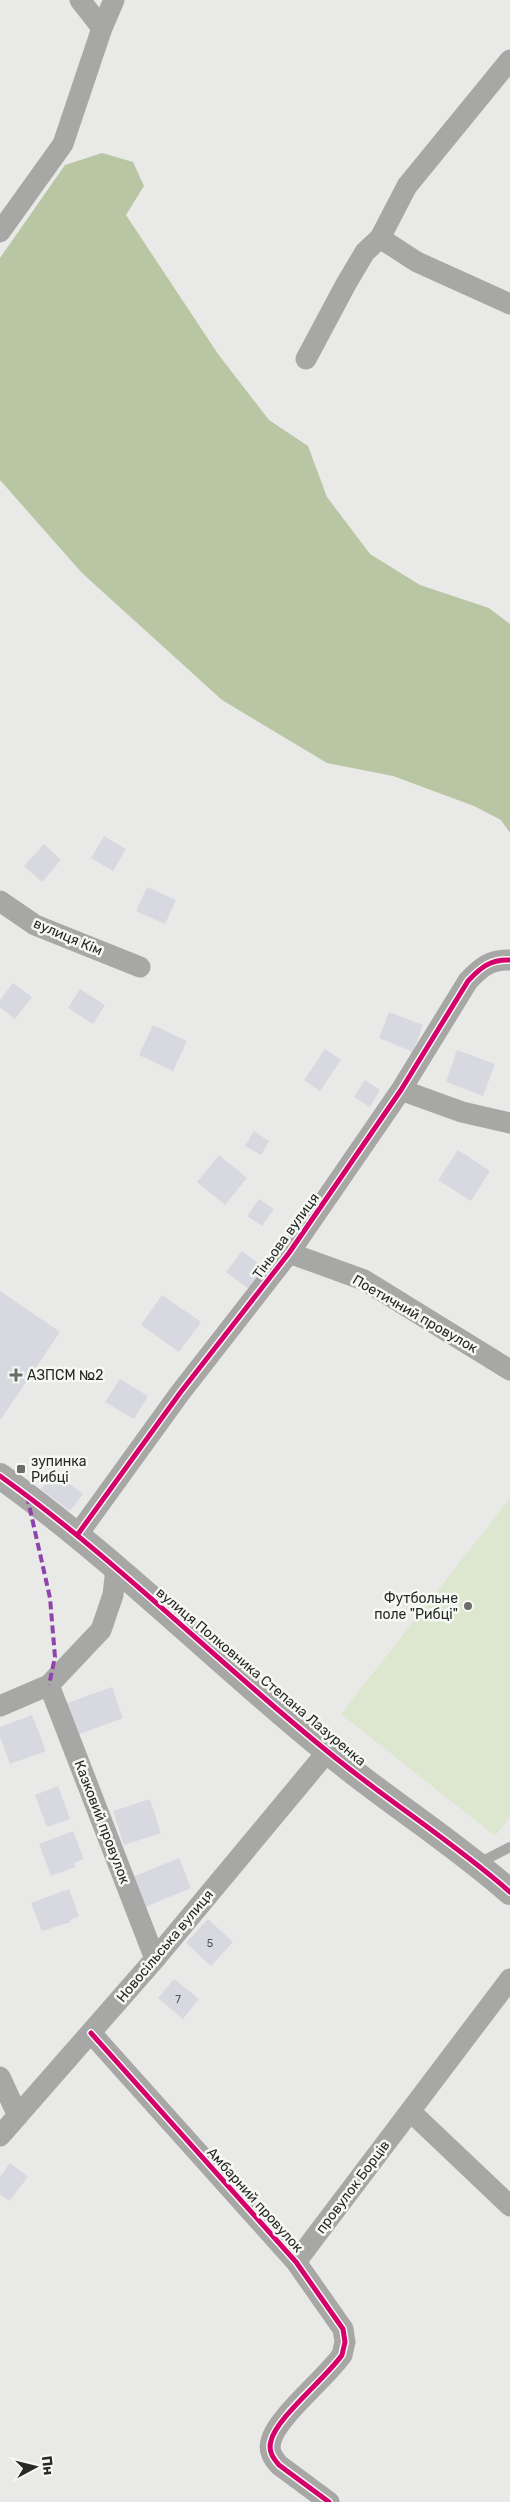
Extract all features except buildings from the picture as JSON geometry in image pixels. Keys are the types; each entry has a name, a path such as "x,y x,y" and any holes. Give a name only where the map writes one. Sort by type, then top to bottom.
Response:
{"street":[{"path":"80,0 102,28"},
{"path":"0,232 63,144 102,28 114,0"},
{"path":"306,359 365,252 380,238 407,186 510,60"},
{"path":"380,238 417,262 510,304"},
{"name":"вулиця Кім","path":"0,901 35,925 140,967"},
{"name":"Тіньова вулиця","path":"78,1534 180,1392 289,1254 401,1090 468,980 481,967 498,959 510,960"},
{"path":"401,1090 462,1112 510,1122"},
{"name":"Поетичний провулок","path":"289,1254 364,1280 510,1370"},
{"name":"вулиця Полковника Степана Лазуренка","path":"0,1476 78,1534 328,1752 478,1864 510,1892"},
{"path":"0,1706 49,1685 101,1630 113,1595 116,1568"},
{"name":"Казковий провулок","path":"49,1685 155,1959"},
{"name":"Новосільська вулиця","path":"0,2136 155,1959 328,1752"},
{"name":"провулок Борців","path":"296,2262 510,1980"},
{"name":"Амбарний провулок","path":"91,2032 296,2262 343,2329 344,2348 338,2360 279,2426 271,2440 270,2449 273,2458 279,2465 329,2502"},
{"path":"0,2077 18,2116"},
{"path":"410,2111 510,2206"}],"lane":[{"path":"478,1864 510,1847"}],"shaded area":[{"path":"102,153 133,162 144,186 126,215 218,354 269,420 308,446 327,497 370,554 420,585 489,608 510,624 510,833 501,820 474,806 393,776 327,763 222,700 82,573 0,480 0,258 65,165"},
{"name":"Футбольне поле \"Рибці\"","path":"510,1498 510,1817 495,1836 341,1714"}],"marked path":[{"path":"27,1496 50,1598 55,1657 49,1685"}],"cycle path":[{"path":"78,1534 180,1393 289,1253 401,1090 468,981 487,965 497,961 510,960"},
{"path":"0,1476 84,1541 327,1751 372,1787 465,1855 510,1892"},
{"path":"91,2033 296,2262 343,2329 345,2342 342,2355 282,2421 270,2445 272,2454 279,2465 329,2502"}],"place":[{"name":"АЗПСМ №2","path":"16,1375"},
{"name":"зупинка Рибці","path":"21,1469"},
{"name":"Футбольне поле \"Рибці\"","path":"468,1606"}]}
